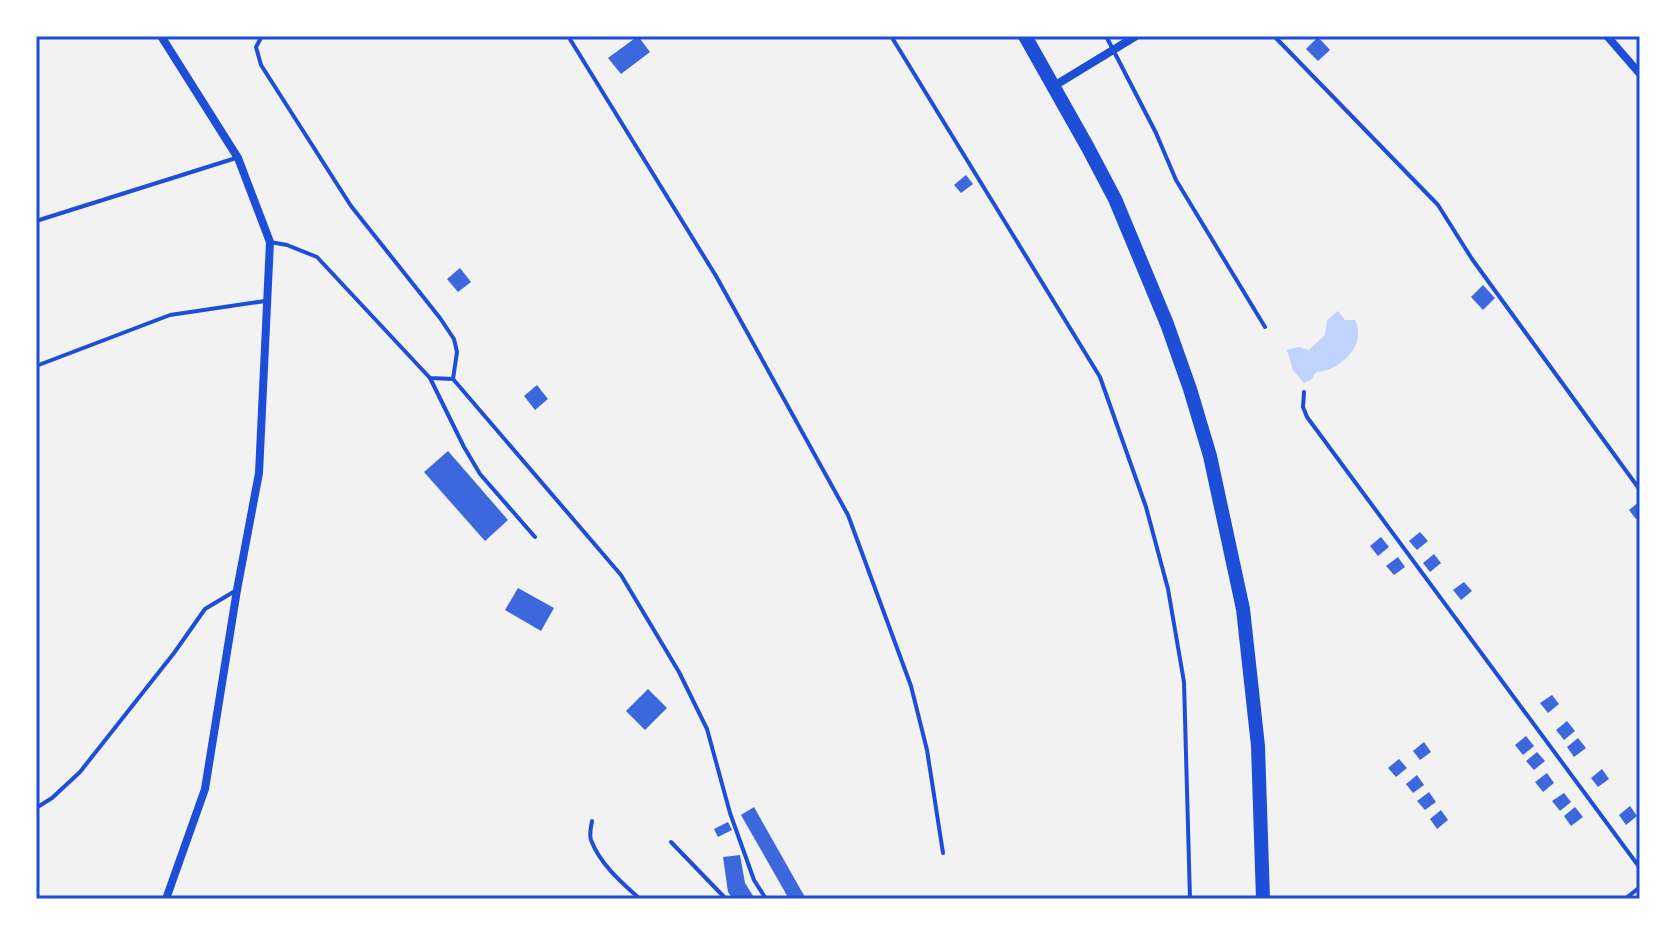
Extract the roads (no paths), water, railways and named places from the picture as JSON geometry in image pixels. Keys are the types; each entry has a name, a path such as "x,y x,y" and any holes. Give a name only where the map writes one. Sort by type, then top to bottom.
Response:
{"highway":[{"path":"1025,36 1115,199 1167,324 1210,456 1243,609 1258,746 1263,899"}],"street":[{"path":"161,36 238,158 270,242 259,473 205,789 166,899"},
{"path":"1054,86 1136,36"},
{"path":"1607,36 1640,74"}],"lane":[{"path":"262,36 256,47 261,65 351,206 454,339 457,352 453,379"},
{"path":"568,36 716,276 848,515 911,686 927,750 943,853"},
{"path":"891,36 1100,377 1146,507 1168,589 1184,682 1190,899"},
{"path":"1106,36 1156,133 1176,180 1265,327"},
{"path":"1274,36 1438,205 1472,259 1640,490"},
{"path":"36,221 238,158"},
{"path":"270,242 317,257 430,378 480,474 535,537"},
{"path":"36,366 170,315 268,301"},
{"path":"430,378 453,379 621,575 679,672 707,729 730,813 754,880 766,899"},
{"path":"1304,392 1303,407 1307,417 1640,868"},
{"path":"36,808 80,772 205,609 237,590"},
{"path":"592,821 589,837 595,848 612,874 640,899"},
{"path":"671,842 726,899"},
{"path":"1625,899 1640,887"}],"water":[{"path":"1338,311 1345,320 1355,320 1358,327 1354,349 1337,365 1316,372 1311,380 1304,383 1293,370 1287,350 1299,347 1309,350 1325,335 1327,320"}]}
